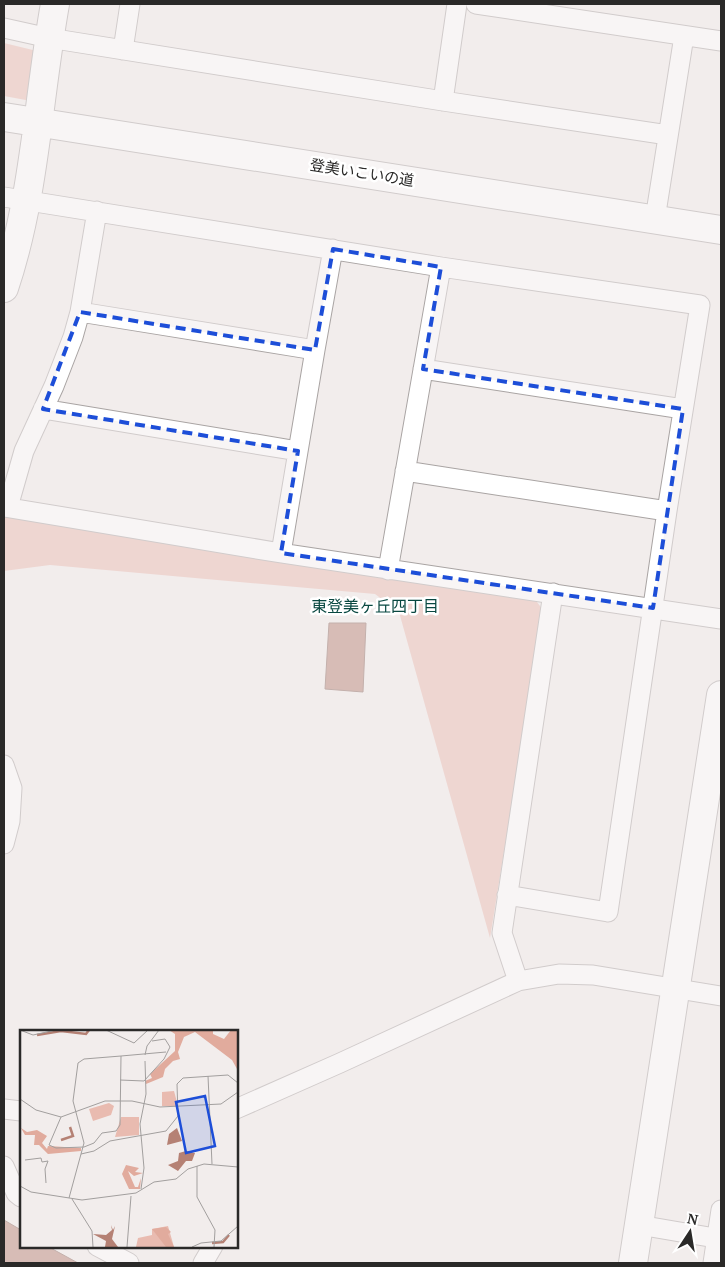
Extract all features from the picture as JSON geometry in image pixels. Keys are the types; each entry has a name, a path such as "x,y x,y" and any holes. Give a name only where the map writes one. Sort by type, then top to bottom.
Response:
{"street":[{"path":"4,288 12,264 15,199 38,122 55,4"},
{"path":"123,50 130,4"},
{"path":"443,102 457,4"},
{"path":"476,4 721,41"},
{"path":"4,28 49,38 443,102 668,135"},
{"path":"655,219 684,36"},
{"name":"登美いこいの道","path":"4,117 721,230"},
{"path":"15,199 333,248 441,267 700,305 667,511 608,912 507,895"},
{"path":"97,211 80,312 64,361 24,451 6,507 281,554 721,619"},
{"path":"281,554 333,248"},
{"path":"388,570 441,267"},
{"path":"80,312 315,350"},
{"path":"423,369 683,409"},
{"path":"43,409 298,451"},
{"path":"405,471 667,511"},
{"path":"518,981 502,933 553,593"},
{"path":"633,1263 677,990 721,695"},
{"path":"4,765 12,788 10,821 4,844"},
{"path":"238,1108 518,981 538,977 576,974 721,996"},
{"path":"4,1109 20,1111"},
{"path":"4,1166 14,1194"},
{"path":"713,1263 719,1239 721,1210"},
{"path":"639,1225 719,1239"},
{"path":"99,1247 128,1263"},
{"path":"203,1263 212,1247"}],"highlighted area":[{"path":"333,249 441,267 423,369 683,409 653,608 281,553 298,451 43,409 80,312 315,350"}],"shaded area":[{"path":"4,43 37,51 31,101 4,96"},
{"path":"4,514 534,598 543,610 490,938 399,612 375,594 50,565 4,571"},
{"path":"329,623 366,623 363,692 325,689"},
{"path":"4,1220 20,1229 20,1247 49,1247 78,1263 4,1263"}],"district":[{"name":"東登美ヶ丘四丁目","path":"375,606"}]}
